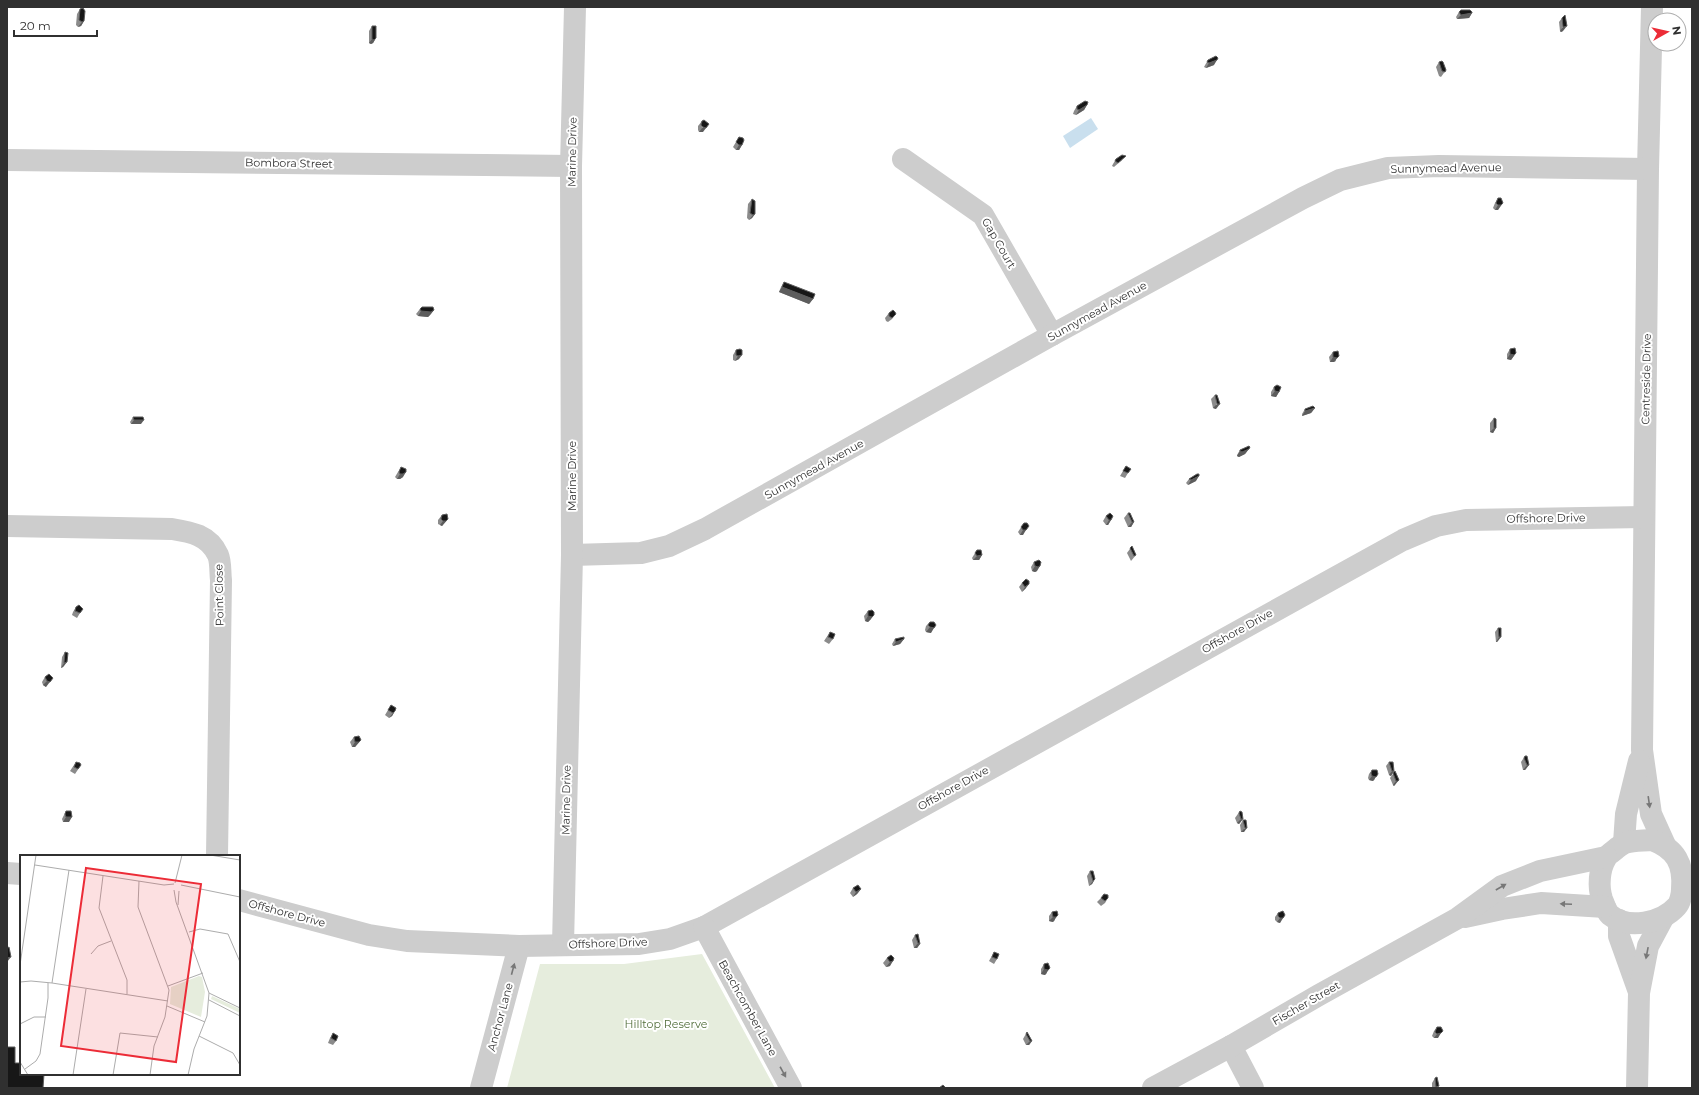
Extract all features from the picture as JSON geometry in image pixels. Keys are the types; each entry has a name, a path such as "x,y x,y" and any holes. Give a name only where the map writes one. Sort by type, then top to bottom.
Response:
{"street":[{"name":"Marine Drive","path":"563,944 572,555 571,166 575,7"},
{"name":"Centreside Drive","path":"1652,7 1648,169 1642,750 1651,814 1678,855"},
{"name":"Gap Court","path":"903,159 983,215 1052,335"},
{"name":"Bombora Street","path":"7,160 571,166"},
{"name":"Sunnymead Avenue","path":"572,555 641,553 669,546 705,529 1052,335 1303,198 1340,180 1388,168 1439,166 1648,169"},
{"name":"Offshore Drive","path":"240,900 369,935 407,941 519,946 563,944 639,944 670,939 704,927 1403,540 1436,526 1466,520 1644,517"},
{"name":"Point Close","path":"7,526 172,529 193,532 207,540 219,556 221,580 217,855"},
{"name":"Centreside Drive","path":"1624,843 1626,814 1642,750"},
{"path":"1624,843 1652,840 1678,855 1683,880 1682,893 1678,908 1648,946 1639,993 1637,1088"},
{"name":"Fischer Street","path":"1153,1088 1232,1046 1319,995 1458,918 1502,886 1540,871 1606,857 1624,843"},
{"path":"1606,857 1600,876 1600,891 1612,914 1639,993"},
{"path":"7,873 20,874"},
{"name":"Fischer Street","path":"1458,918 1502,908 1541,903 1571,904 1612,914 1638,923 1650,922 1678,908"},
{"name":"Beachcomber Lane","path":"704,927 791,1088"},
{"name":"Anchor Lane","path":"481,1088 519,946"},
{"path":"1232,1046 1253,1088"}],"green space":[{"name":"Hilltop Reserve","path":"702,954 775,1088 507,1088 540,964 624,964"}],"water":[{"path":"1091,118 1098,129 1070,148 1063,136"}],"building":[{"path":"83,8 85,11 84,21 82,22 79,20 80,9"},
{"path":"1461,10 1470,10 1472,13 1461,15 1459,12"},
{"path":"1565,15 1567,26 1563,27 1562,18"},
{"path":"372,26 376,26 376,38 374,40 372,39"},
{"path":"1216,56 1218,58 1217,60 1209,63 1207,62 1208,60"},
{"path":"1442,61 1446,70 1445,72 1442,71 1439,62"},
{"path":"1085,101 1088,102 1087,105 1079,110 1077,109 1077,106"},
{"path":"704,120 709,124 706,128 701,125 702,121"},
{"path":"739,137 743,138 744,140 742,145 739,145 736,142"},
{"path":"1122,155 1126,156 1118,163 1115,161 1116,159"},
{"path":"1498,198 1501,198 1503,203 1501,205 1496,203"},
{"path":"752,199 755,201 755,214 753,215 750,213"},
{"path":"784,282 815,294 813,299 782,287"},
{"path":"422,307 433,307 434,310 431,312 421,311 420,309"},
{"path":"893,310 896,314 892,318 889,316 889,313"},
{"path":"1515,348 1516,353 1514,355 1510,354 1510,349"},
{"path":"736,350 742,350 742,355 738,356 736,355"},
{"path":"1338,351 1339,356 1337,358 1333,357 1333,352"},
{"path":"1277,385 1281,387 1279,392 1275,391 1274,387"},
{"path":"1215,395 1217,395 1220,404 1217,404"},
{"path":"1313,406 1315,408 1305,411 1305,409"},
{"path":"133,417 143,417 144,420 134,420"},
{"path":"1494,418 1496,419 1496,428 1494,428"},
{"path":"1249,446 1249,449 1242,452 1240,451 1240,450"},
{"path":"1126,466 1131,469 1128,473 1123,471"},
{"path":"401,467 406,469 406,472 403,474 400,474 399,472"},
{"path":"1199,474 1199,476 1191,480 1189,479"},
{"path":"1110,513 1113,516 1111,520 1109,520 1106,516"},
{"path":"1128,513 1130,513 1134,522 1132,522"},
{"path":"447,514 448,519 443,521 441,519 442,515"},
{"path":"1024,523 1027,523 1029,526 1026,530 1023,530 1021,527"},
{"path":"1132,546 1136,555 1134,556 1130,548"},
{"path":"977,550 981,550 982,555 977,556 975,553"},
{"path":"1039,560 1041,562 1040,566 1035,566 1034,562"},
{"path":"1026,579 1029,581 1029,584 1025,587 1022,583"},
{"path":"79,605 83,609 80,613 75,611 76,607"},
{"path":"872,610 874,615 872,617 868,616 868,611"},
{"path":"930,622 934,622 936,625 934,628 928,625"},
{"path":"1498,628 1501,628 1501,637 1499,637"},
{"path":"830,632 835,634 833,639 828,637"},
{"path":"904,637 904,639 896,642 895,639"},
{"path":"65,652 68,653 67,662 64,663"},
{"path":"49,674 53,678 50,682 47,681 45,677"},
{"path":"391,705 396,708 393,713 388,710"},
{"path":"359,736 361,740 359,742 355,742 354,737"},
{"path":"1527,756 1529,765 1527,765 1524,758"},
{"path":"76,762 80,763 81,765 78,769 74,767"},
{"path":"1389,762 1393,762 1394,771 1392,771"},
{"path":"1372,770 1377,770 1378,774 1376,777 1372,776"},
{"path":"1395,771 1399,780 1398,781 1396,781 1393,773"},
{"path":"66,811 71,811 72,817 66,817"},
{"path":"1240,811 1242,812 1243,819 1241,819 1239,813"},
{"path":"1243,820 1246,820 1247,828 1245,828"},
{"path":"1090,871 1093,871 1095,879 1093,881"},
{"path":"858,885 861,889 856,892 853,888"},
{"path":"1104,894 1108,895 1108,898 1105,901 1101,898"},
{"path":"1057,911 1058,915 1053,917 1052,912"},
{"path":"1283,911 1285,915 1283,918 1280,918 1278,913"},
{"path":"918,934 920,944 918,943 915,935"},
{"path":"9,947 11,957 7,958 7,948"},
{"path":"994,952 999,954 997,959 992,957"},
{"path":"891,955 894,958 893,961 890,962 887,958"},
{"path":"1048,963 1050,968 1048,970 1044,969 1044,964"},
{"path":"1437,1027 1441,1027 1443,1031 1441,1033 1437,1034 1435,1032"},
{"path":"1027,1032 1032,1041 1030,1041 1026,1034"},
{"path":"333,1033 338,1036 336,1041 331,1038"},
{"path":"7,1047 15,1047 15,1063 20,1063 20,1075 44,1075 43,1088 7,1088"},
{"path":"1437,1077 1439,1086 1436,1087 1435,1078"}]}
